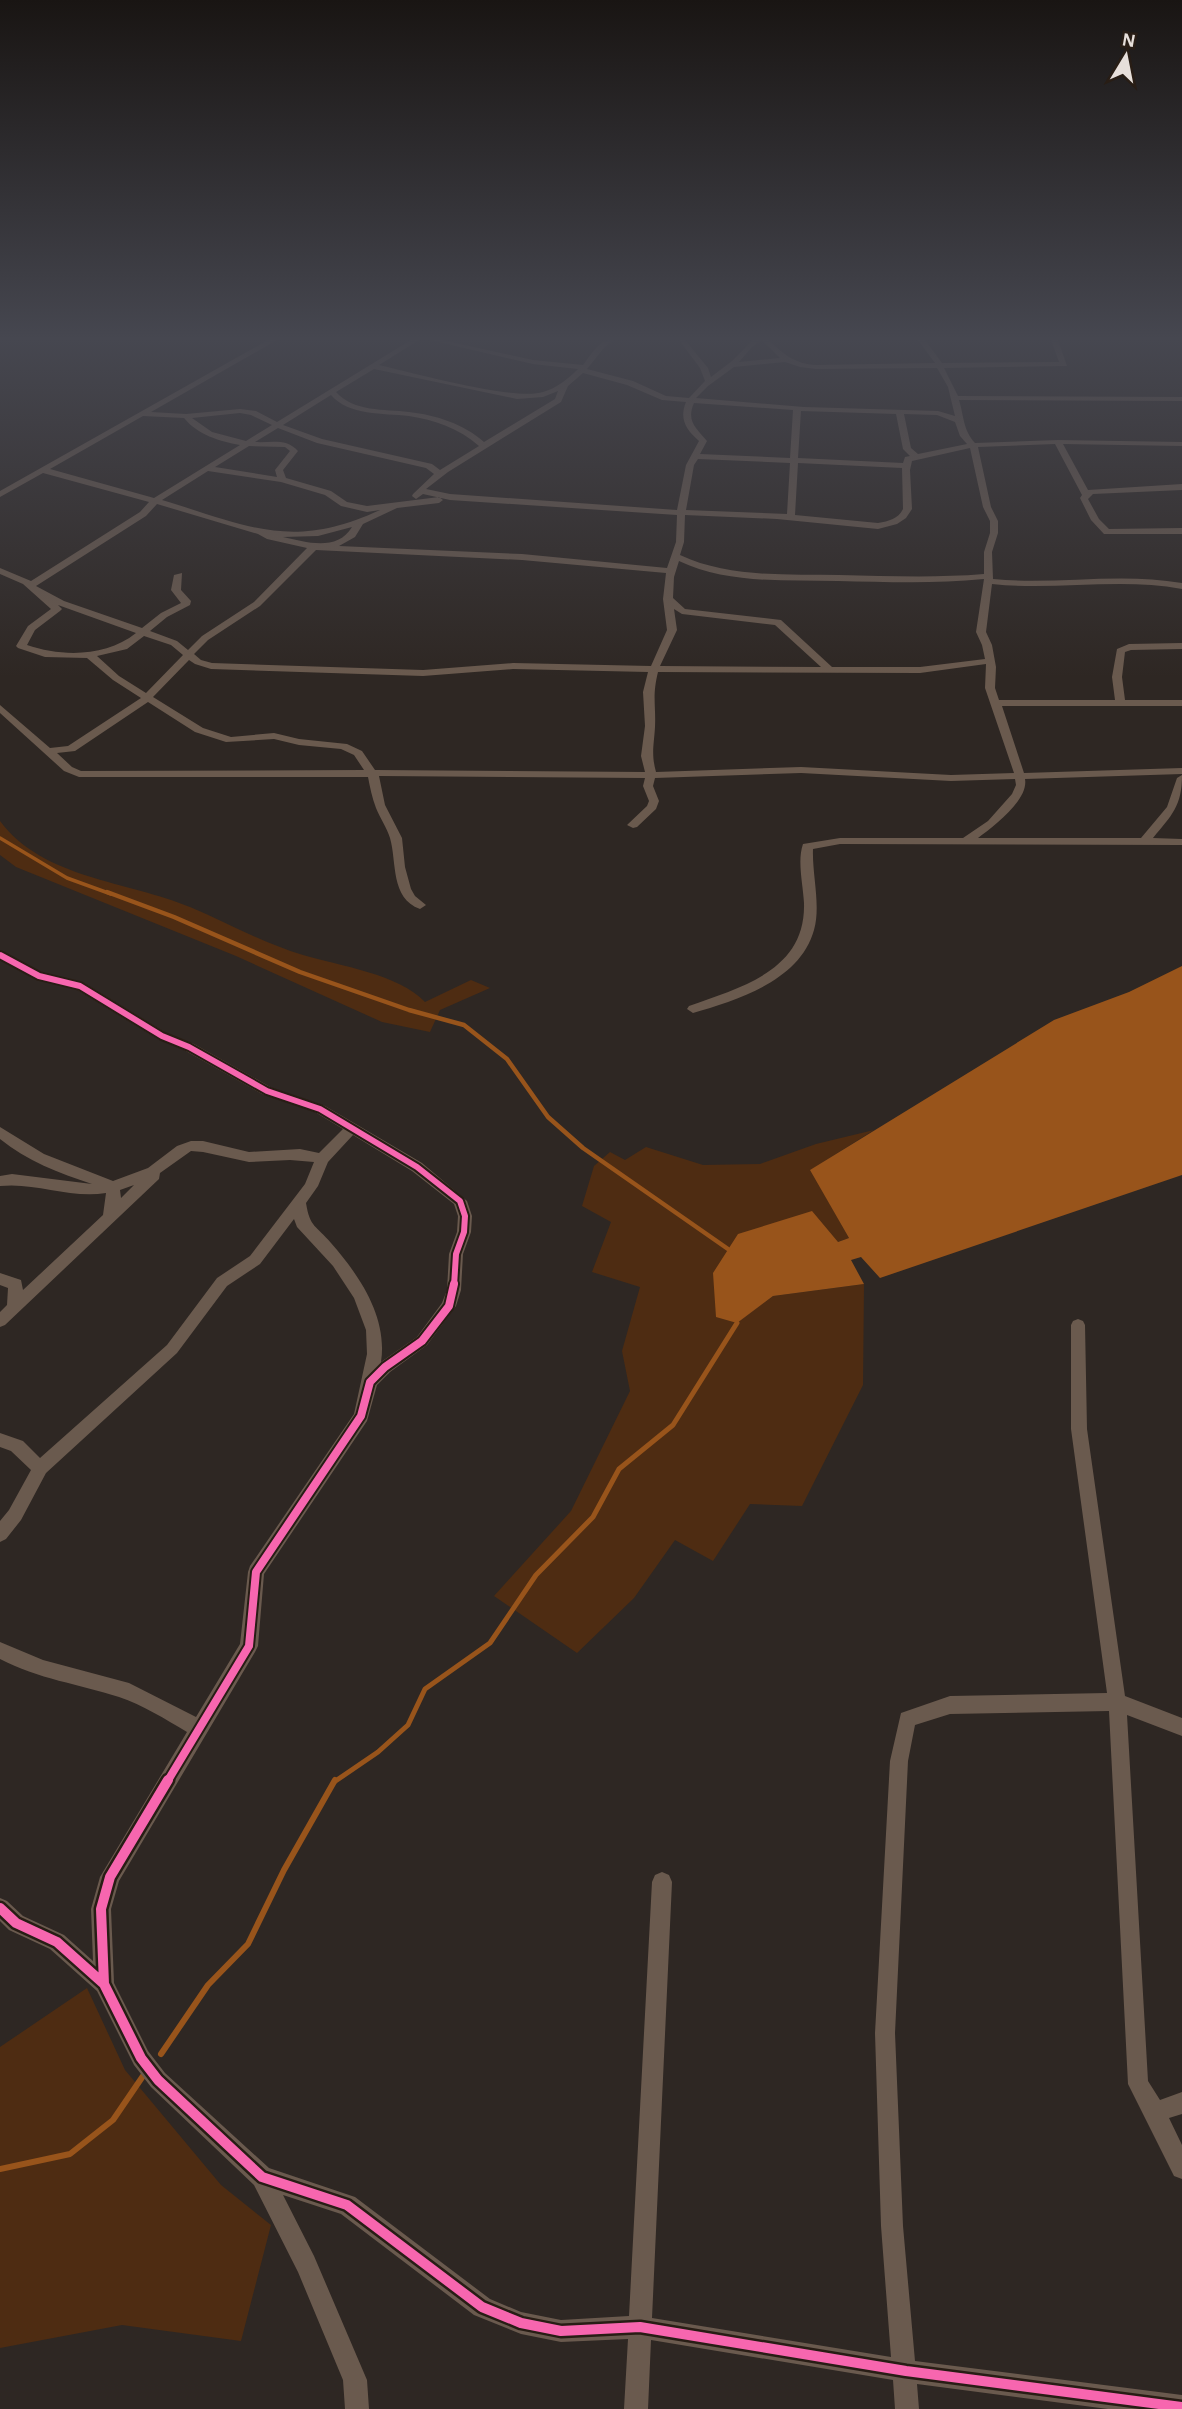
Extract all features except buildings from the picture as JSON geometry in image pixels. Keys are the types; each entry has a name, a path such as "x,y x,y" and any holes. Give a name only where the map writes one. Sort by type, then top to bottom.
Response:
{"street":[{"path":"0,494 77,452"},
{"path":"32,588 142,514 155,501 234,452"},
{"path":"282,480 279,470 291,452"},
{"path":"375,452 429,466 440,474"},
{"path":"407,504 428,482 474,452"},
{"path":"633,825 652,807 654,801 648,786 651,774 646,756 650,726 649,692 654,669 672,630 668,599 671,571 680,542 681,512 690,466 698,452"},
{"path":"791,517 794,452"},
{"path":"911,452 915,456"},
{"path":"422,491 450,496 791,517 878,526 892,524 904,516 908,504 905,466 908,459 934,452"},
{"path":"965,841 992,823 1017,795 1021,785 1017,762 994,703 988,679 989,661 980,622 994,521 987,507 975,452"},
{"path":"1064,452 1086,494 1084,498 1095,520 1107,532 1182,531"},
{"path":"696,456 905,466"},
{"path":"209,469 282,480 328,493 344,504 368,509 393,508"},
{"path":"46,471 227,524 259,531 305,535 359,524 407,504 450,496"},
{"path":"1086,494 1107,490 1182,487"},
{"path":"49,751 71,749 147,698 205,638 257,604 314,547 334,545 352,535 359,524"},
{"path":"259,531 270,537 314,547 522,557 671,571"},
{"path":"676,556 685,562 760,576 948,581 988,579 1017,584 1154,581 1182,586"},
{"path":"0,570 61,603 174,643 198,662 211,666 423,673 513,666 920,670 989,661"},
{"path":"32,588 57,609 31,628 20,646 45,654 90,655 124,648 164,615 187,603 176,590 179,575"},
{"path":"668,599 682,611 778,622 828,668"},
{"path":"1121,704 1118,677 1120,651 1129,647 1182,646"},
{"path":"90,655 147,698 199,730 230,740 274,736 299,742 343,746 358,753 373,775 380,805 396,838 405,889 411,899 420,905"},
{"path":"994,703 1182,704"},
{"path":"0,708 68,769 79,774 512,773 616,776 801,771 951,778 1182,771"},
{"path":"1144,842 1172,808 1182,778"},
{"path":"693,1009 767,981 798,952 808,928 811,907 806,881 807,846 841,841 1182,842"},
{"path":"0,955 39,976 80,986 162,1036 189,1047 267,1091 320,1109 417,1167 460,1201 465,1216 464,1232 456,1254 454,1290 449,1306 422,1341 385,1367 370,1382"},
{"path":"0,1534 15,1516 40,1468 172,1349 222,1282 255,1260 311,1186 322,1159 352,1128"},
{"path":"0,1132 12,1142 67,1170 113,1186"},
{"path":"0,1321 178,1151 190,1146 238,1156 304,1152 322,1159"},
{"path":"0,1181 32,1179 90,1190 113,1186 145,1175 163,1165"},
{"path":"108,1219 114,1198 113,1186"},
{"path":"104,1984 101,1909 110,1877 249,1646 256,1572 361,1416 370,1382 376,1343 363,1300 317,1235 302,1223 299,1202"},
{"path":"0,1279 16,1284 14,1308"},
{"path":"1078,1325 1079,1429 1116,1702 1138,2084 1182,2168"},
{"path":"0,1440 17,1446 40,1468"},
{"path":"0,1650 33,1666 116,1687 153,1701 200,1729"},
{"path":"907,2409 906,2371 892,2226 885,2033 899,1761 907,1719 950,1705 1116,1702 1182,1727"},
{"path":"636,2409 662,1882"},
{"path":"0,1908 16,1923 57,1942 104,1984 141,2058 158,2081 262,2177 306,2264 355,2379 357,2409"},
{"path":"1155,2112 1182,2104"},
{"path":"262,2177 347,2205 482,2307 521,2323 561,2331 640,2327 906,2371 1182,2407"}],"shaded area":[{"path":"0,821 18,840 63,867 166,898 288,950 385,978 414,992 425,1002 471,980 490,988 440,1010 430,1032 382,1022 236,956 16,867 0,855"},
{"path":"1182,966 1182,1175 880,1278 861,1257 851,1260 864,1284 773,1296 737,1323 716,1317 713,1273 738,1234 812,1211 838,1242 849,1238 810,1170 1054,1020 1129,992"},
{"path":"874,1130 811,1170 849,1238 838,1242 736,1323 773,1296 864,1284 863,1385 802,1506 750,1504 713,1561 675,1540 634,1598 577,1653 494,1596 571,1511 630,1391 622,1351 640,1287 592,1272 611,1222 582,1206 594,1166 610,1152 625,1160 646,1147 703,1165 760,1164 816,1144"},
{"path":"87,1988 125,2070 221,2185 271,2225 241,2341 122,2325 0,2348 0,2047"}],"waterway":[{"path":"0,838 67,878 111,894"},
{"path":"107,892 174,917 300,972 409,1010 464,1025 507,1059 548,1117 583,1148 728,1249"},
{"path":"334,1782 378,1752 408,1725 425,1689 490,1643 536,1575 593,1517 619,1469 673,1425 737,1323"},
{"path":"161,2054 208,1985 248,1944 284,1870 335,1780"},
{"path":"0,2169 70,2154 113,2120 143,2076"}],"cycle path":[{"path":"0,955 39,976 80,986 162,1036 189,1047 267,1091 320,1109 417,1167 460,1201 465,1216 464,1232 456,1254 454,1290 449,1306 422,1341 385,1367 370,1382 361,1416 256,1572 249,1646 110,1877 101,1909 104,1984"},
{"path":"0,1908 16,1923 57,1942 104,1984 141,2058 158,2080 262,2177 347,2205 482,2307 521,2323 561,2331 640,2327 906,2371 1182,2407"}]}
